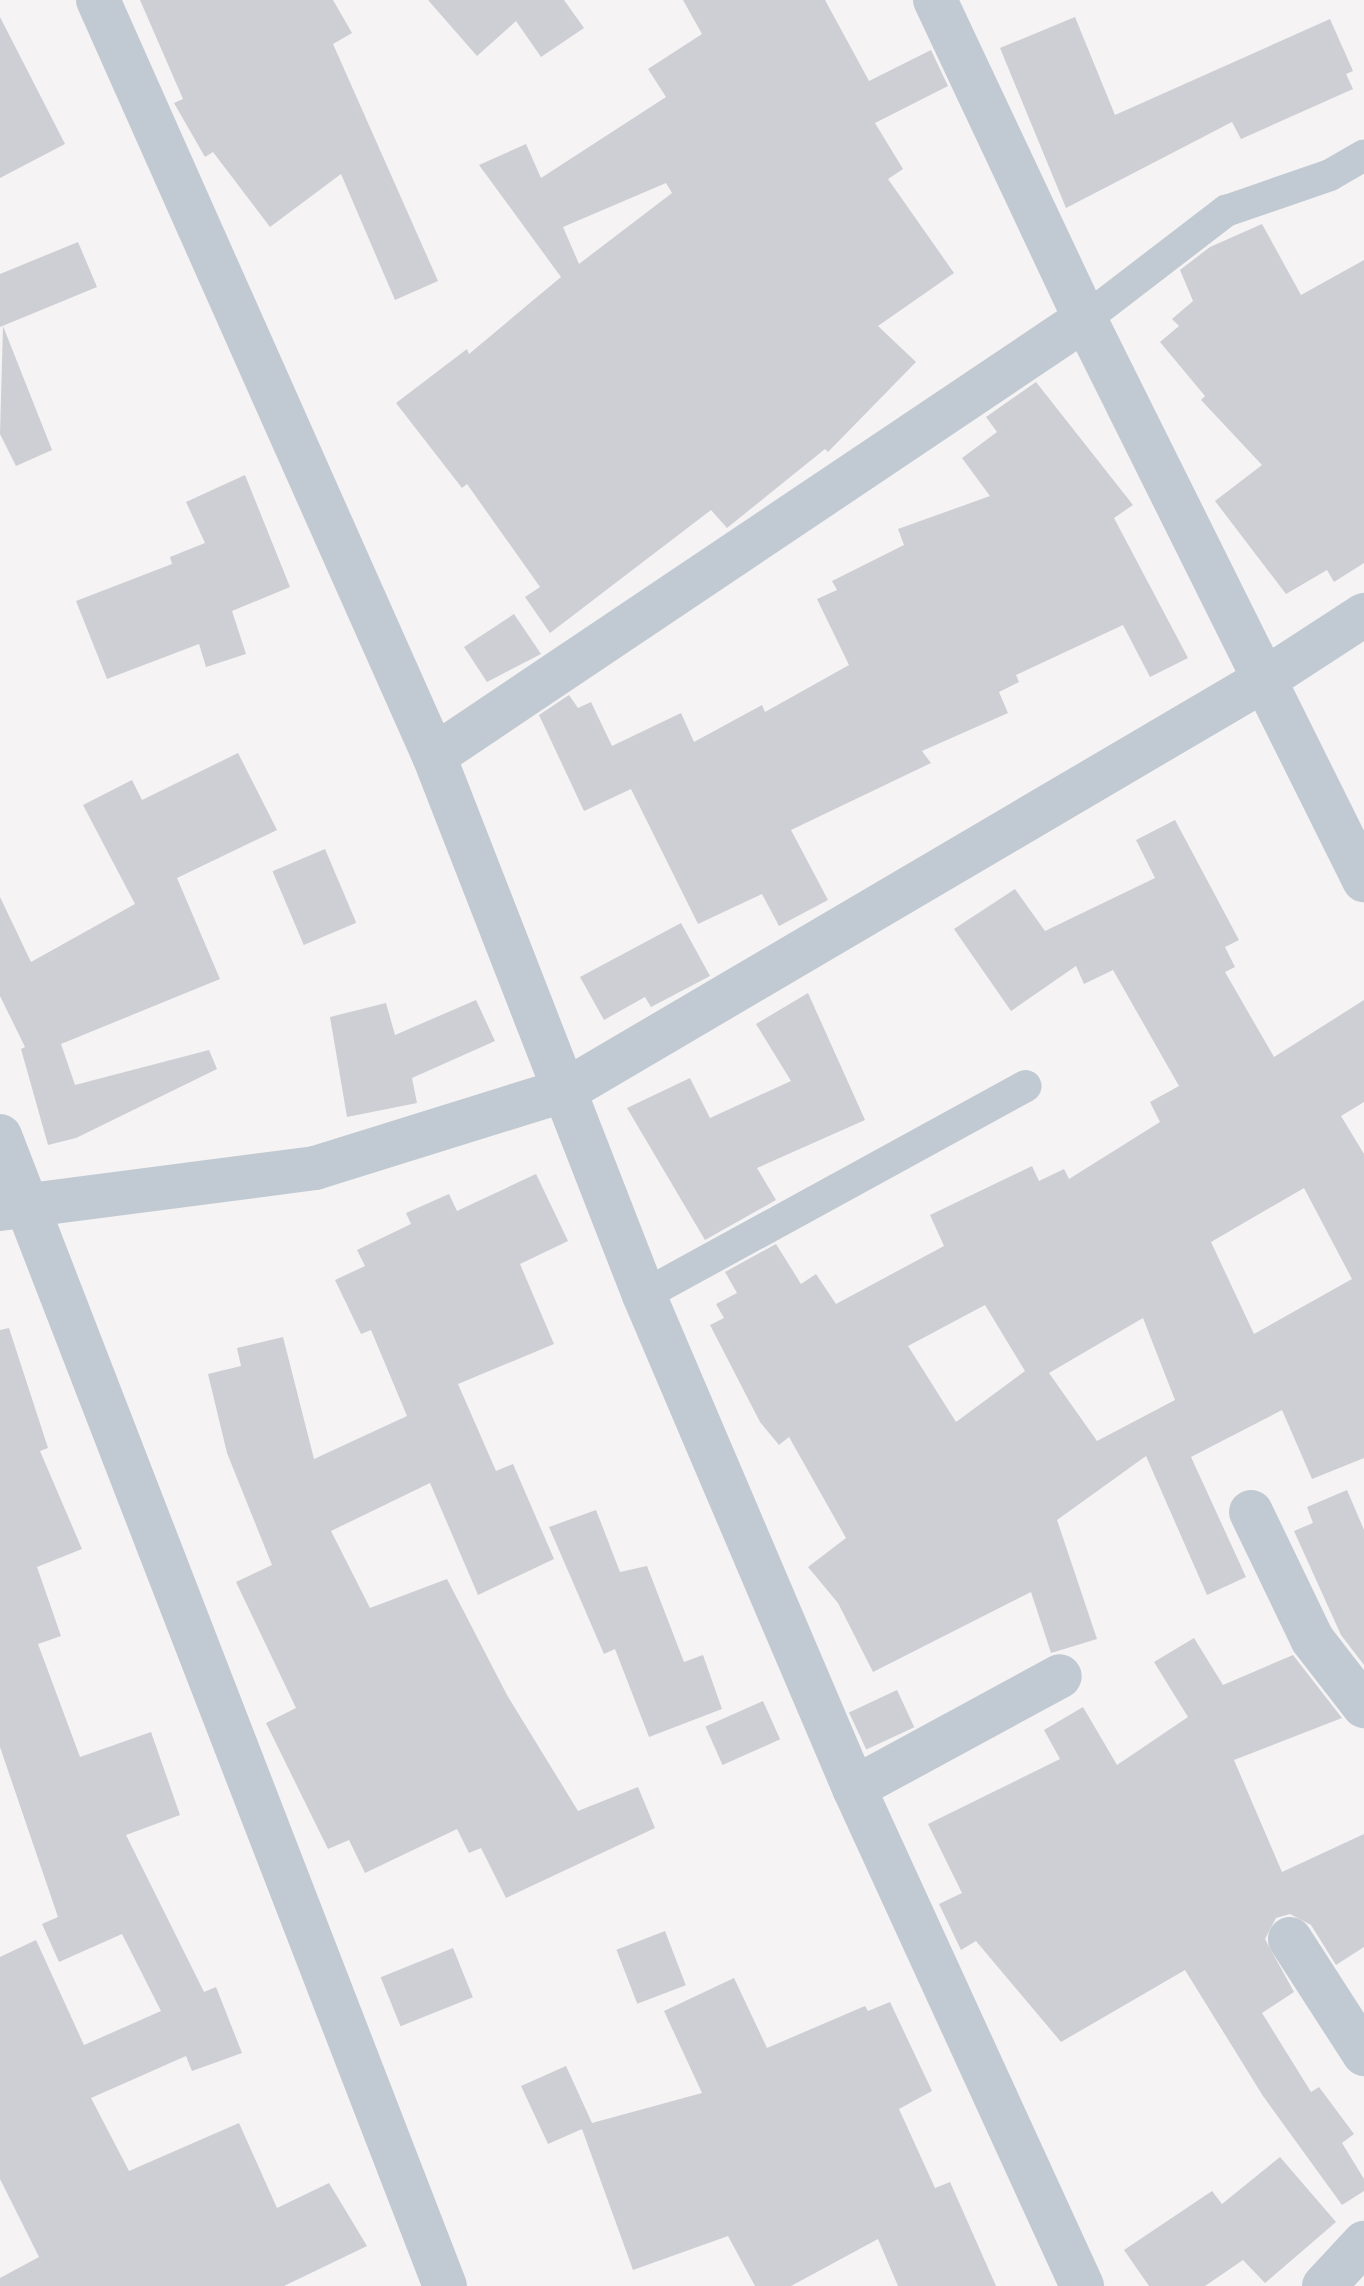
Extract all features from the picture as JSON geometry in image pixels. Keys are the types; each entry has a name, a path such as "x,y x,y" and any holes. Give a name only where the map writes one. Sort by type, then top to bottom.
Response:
{"street":[{"path":"98,0 434,756 568,1089 644,1295 854,1788 1082,2286"},
{"path":"935,0 1085,319 1267,678 1364,880"},
{"path":"434,756 1085,319"},
{"path":"15,1207 315,1168 568,1089 1267,678 1364,615"},
{"path":"0,1136 15,1207 437,2283"},
{"path":"1251,1512 1312,1639 1364,1706"},
{"path":"854,1788 1060,1676"},
{"path":"1290,1939 1364,2054"},
{"path":"1324,2286 1364,2243"}],"lane":[{"path":"1085,319 1226,211 1330,175 1364,155"},
{"path":"644,1295 1026,1086"}],"building":[{"path":"140,0 333,0 352,33 333,44 438,281 395,300 341,174 270,227 213,152 205,157 174,103 183,99"},
{"path":"428,0 564,0 584,28 541,57 516,21 477,56"},
{"path":"683,0 825,0 869,81 931,50 948,86 875,123 903,169 888,179 954,273 878,326 916,362 828,452 825,449 727,528 711,510 550,633 525,597 540,587 467,484 462,488 396,403 467,349 469,354 561,277 479,165 526,144 541,178 666,97 648,69 702,34","holes":["666,183 672,193 579,264 563,227"]},
{"path":"0,17 65,144 0,178"},
{"path":"1075,17 1115,115 1330,19 1353,71 1346,74 1353,89 1241,139 1232,122 1066,208 1000,48"},
{"path":"1262,224 1301,295 1364,260 1364,563 1334,582 1327,570 1286,594 1215,501 1262,465 1201,400 1205,396 1160,342 1179,326 1172,319 1193,301 1180,270 1210,247"},
{"path":"78,242 97,287 0,327 0,274"},
{"path":"3,326 52,450 16,466 0,434"},
{"path":"1036,382 1133,505 1114,518 1188,658 1150,677 1123,625 1016,675 1019,682 999,692 1008,713 922,751 931,763 791,830 828,900 779,926 762,894 698,924 631,789 584,811 539,715 569,695 578,708 591,702 612,746 681,713 694,742 762,705 765,712 849,665 817,599 837,590 832,581 904,545 898,529 990,496 962,458 997,432 986,417"},
{"path":"245,475 290,587 232,611 246,654 206,667 199,644 107,679 76,601 172,564 170,557 205,543 186,502"},
{"path":"514,614 541,654 487,682 464,647"},
{"path":"238,753 277,830 177,878 220,979 61,1044 75,1085 209,1050 217,1069 76,1138 48,1145 21,1049 25,1047 0,996 0,897 31,962 135,904 83,805 132,780 142,800"},
{"path":"1175,820 1239,940 1225,947 1235,967 1225,972 1274,1057 1364,1000 1364,1102 1341,1116 1364,1154 1364,1458 1312,1479 1282,1410 1191,1457 1246,1577 1207,1595 1146,1456 1057,1520 1097,1639 1051,1653 1031,1592 873,1672 838,1603 808,1567 846,1538 789,1437 779,1445 760,1422 710,1325 724,1318 716,1304 737,1293 725,1272 776,1244 801,1284 816,1274 836,1304 944,1246 930,1215 1032,1166 1039,1181 1064,1169 1069,1179 1160,1122 1150,1102 1179,1086 1113,970 1084,984 1076,966 1011,1011 954,929 1015,889 1045,931 1155,878 1136,840","holes":["1304,1188 1352,1279 1254,1334 1211,1242","985,1305 1025,1371 956,1422 908,1346","1143,1318 1175,1400 1097,1441 1049,1373"]},
{"path":"325,849 356,923 304,945 273,871"},
{"path":"681,923 710,976 651,1007 645,997 604,1020 580,977"},
{"path":"808,993 865,1120 757,1168 776,1200 705,1240 627,1108 690,1078 710,1118 791,1081 756,1024"},
{"path":"476,1000 495,1041 412,1078 417,1103 347,1117 330,1017 386,1003 395,1035"},
{"path":"536,1174 568,1241 520,1264 554,1344 458,1384 496,1471 513,1464 554,1559 478,1595 430,1483 331,1531 370,1608 447,1579 507,1695 578,1811 638,1787 655,1828 506,1898 481,1848 469,1853 457,1829 365,1873 349,1840 328,1849 266,1723 296,1708 236,1582 272,1565 227,1453 208,1374 241,1366 237,1348 283,1337 314,1459 407,1416 371,1330 361,1334 335,1280 365,1266 357,1250 411,1224 406,1213 449,1194 457,1211"},
{"path":"9,1328 48,1448 40,1451 82,1549 37,1567 61,1636 38,1644 80,1757 151,1732 180,1815 126,1835 204,1992 216,1987 242,2053 192,2071 186,2056 91,2098 129,2171 239,2123 277,2208 329,2183 367,2246 284,2286 0,2286 0,2278 39,2257 0,2179 0,1957 36,1940 84,2045 161,2011 122,1934 59,1962 42,1924 58,1917 0,1747 0,1330"},
{"path":"1347,1490 1364,1530 1364,1665 1341,1635 1294,1531 1313,1523 1307,1507"},
{"path":"596,1510 620,1572 647,1566 684,1662 703,1655 722,1709 649,1737 615,1649 604,1654 549,1527"},
{"path":"1194,1638 1223,1685 1293,1655 1342,1718 1234,1760 1282,1872 1364,1834 1364,1947 1336,1965 1311,1925 1290,1914 1276,1918 1265,1939 1294,1992 1262,2013 1311,2092 1319,2087 1354,2134 1342,2143 1364,2179 1364,2191 1342,2205 1263,2096 1185,1970 1061,2042 976,1941 961,1950 939,1904 962,1893 928,1824 1060,1759 1044,1730 1083,1707 1117,1765 1188,1717 1154,1662"},
{"path":"897,1690 914,1727 866,1750 849,1712"},
{"path":"763,1701 780,1739 723,1765 705,1727"},
{"path":"665,1931 686,1985 637,2004 616,1950"},
{"path":"453,1948 473,1997 401,2026 381,1977"},
{"path":"734,1978 767,2048 865,2006 868,2011 890,2002 932,2091 899,2109 935,2188 950,2182 996,2286 898,2286 878,2239 791,2286 755,2286 728,2236 633,2270 582,2129 548,2144 521,2086 566,2066 592,2123 702,2093 664,2011"},
{"path":"1280,2157 1336,2222 1265,2283 1243,2260 1205,2286 1149,2286 1124,2250 1212,2191 1222,2204"}]}
